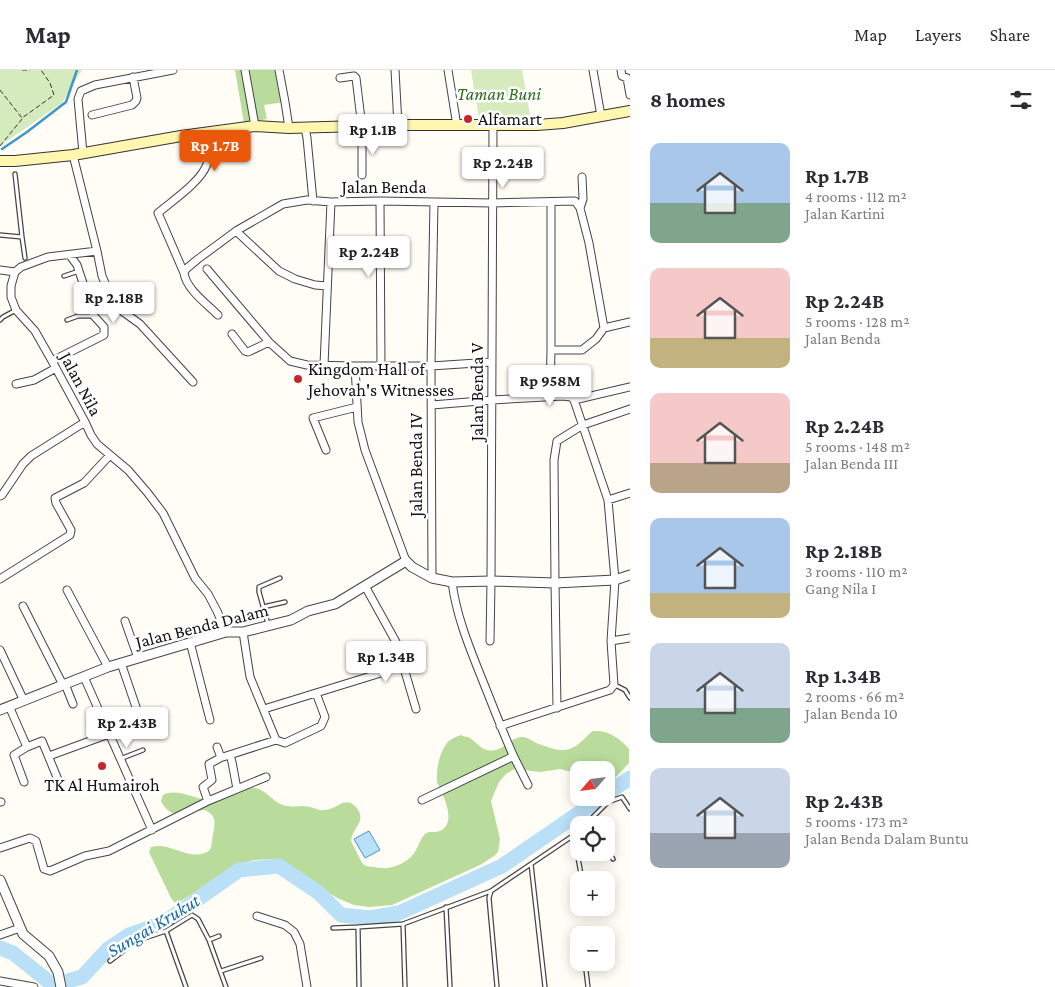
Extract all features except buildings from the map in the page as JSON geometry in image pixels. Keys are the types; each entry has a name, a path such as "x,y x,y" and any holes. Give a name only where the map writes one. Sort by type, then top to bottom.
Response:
{"main road":[{"path":"0,161 78,154 205,133 221,136 256,126 305,128 362,126 537,126 630,111"}],"street":[{"path":"173,70 150,72 95,85 81,91 78,99 78,154 102,276 115,306 140,324 192,382"},
{"path":"244,70 256,126"},
{"path":"279,70 289,128"},
{"path":"395,70 398,126"},
{"path":"448,70 457,126"},
{"path":"594,70 601,116"},
{"path":"621,70 622,76 626,78 630,95"},
{"path":"340,78 354,76 356,78 362,126 362,175"},
{"path":"92,115 132,105 137,98 133,77"},
{"path":"492,203 493,126"},
{"path":"305,128 313,201"},
{"path":"205,133 208,162 205,168 190,187 158,213 184,273 184,278 196,294 218,315"},
{"path":"582,177 583,199 580,208 589,243 604,328"},
{"name":"Jalan Benda","path":"184,273 198,259 236,231 283,204 307,200 331,202 492,203 575,201 580,208"},
{"path":"380,201 381,366"},
{"path":"324,365 331,202"},
{"name":"Jalan Benda IV","path":"432,578 434,202"},
{"path":"550,396 551,202"},
{"name":"Jalan Benda V","path":"490,641 492,203"},
{"path":"236,231 278,271 295,280 327,286"},
{"path":"0,270 15,272 21,267 48,257 97,251"},
{"path":"52,360 104,334 104,327 94,316 79,270 70,255"},
{"path":"207,269 269,342 290,361 307,365 355,366 432,366 492,362"},
{"name":"Jalan Nila","path":"15,272 10,286 10,297 16,310 35,332 52,360 91,436 128,470 163,513 195,578 208,594 226,632"},
{"path":"551,350 582,350 596,339 604,328 630,322"},
{"path":"232,334 245,351 248,352 269,342"},
{"path":"355,366 358,422 365,450 406,561 412,568 432,578 452,582 555,583 615,580 630,575"},
{"path":"16,384 34,380 56,368"},
{"path":"574,400 630,387"},
{"path":"432,405 550,396 571,397 574,400 608,500 615,580 611,641 614,685 610,690 500,726"},
{"path":"326,450 314,418 357,407"},
{"path":"557,708 554,460 557,441 583,426 630,408"},
{"path":"0,496 22,464 31,456 85,422"},
{"path":"0,579 70,535 71,530 56,504 55,498 84,483 110,455"},
{"path":"608,500 630,493"},
{"name":"Jalan Benda Dalam","path":"4,708 84,676 138,658 226,632 243,632 290,620 308,611 335,604 406,561"},
{"path":"452,582 454,601 464,633 500,726 528,785"},
{"path":"365,586 396,642 416,709"},
{"path":"67,590 108,668"},
{"path":"23,606 73,704"},
{"path":"125,621 138,658"},
{"path":"243,632 250,677 276,740"},
{"path":"611,641 630,638"},
{"path":"190,642 210,720"},
{"path":"0,650 24,701"},
{"path":"264,709 384,672 397,665 401,658"},
{"path":"121,664 136,707"},
{"path":"84,676 152,830"},
{"path":"208,801 202,787 212,780 209,764 222,757 276,740 284,743 321,726 325,717 316,693"},
{"path":"4,708 27,747"},
{"path":"49,756 109,734"},
{"path":"24,782 14,755 42,741 59,782"},
{"path":"217,746 222,757"},
{"path":"230,755 237,789"},
{"path":"422,800 513,755"},
{"path":"0,848 30,838 36,841 44,869 50,871 85,856 109,851 208,801 266,777"},
{"path":"0,880 23,934 49,956 58,972 60,985"},
{"path":"257,916 285,925 294,932 300,944 307,987"},
{"path":"0,935 20,928"},
{"path":"0,981 34,987"}],"lane":[{"path":"215,142 221,136 229,141"},
{"path":"15,174 25,258"},
{"path":"0,235 22,237"},
{"path":"64,276 79,270"},
{"path":"0,320 16,310"},
{"path":"67,320 78,316 94,316"},
{"path":"269,625 259,587 280,578"},
{"path":"263,607 285,602"},
{"path":"614,685 625,690 630,698"},
{"path":"120,759 143,750"},
{"path":"596,816 608,802 622,797 630,809"},
{"path":"333,928 403,924 491,891 570,838"},
{"path":"531,864 545,987"},
{"path":"491,891 489,898 497,987"},
{"path":"446,907 450,987"},
{"path":"110,961 136,941 166,931 192,915 198,919 209,940 226,987"},
{"path":"403,924 405,987"},
{"path":"358,927 359,987"},
{"path":"166,931 186,987"},
{"path":"209,940 219,936"},
{"path":"221,971 261,958"},
{"path":"587,971 588,987"}],"path":[{"path":"22,70 30,70"},
{"path":"0,146 22,118 54,95 50,83 40,70"},
{"path":"0,90 22,118"}],"green space":[{"path":"0,70 82,70 62,103 0,146"},
{"path":"235,70 280,70 285,102 264,105 267,119 244,123"},
{"name":"Taman Buni","path":"471,70 522,70 530,115 479,119"},
{"path":"593,731 604,732 622,741 629,749 629,763 615,778 615,761 570,761 570,772 560,769 540,772 514,769 499,782 491,801 500,839 498,852 480,865 392,905 369,907 354,905 337,898 291,866 275,859 254,860 228,870 177,903 171,898 149,852 151,847 158,846 196,855 210,850 211,846 215,823 212,815 205,810 175,814 163,805 161,801 163,795 181,793 211,799 244,789 255,788 260,789 283,805 306,806 322,810 330,809 345,802 352,804 359,812 360,820 351,841 362,863 367,866 380,868 393,867 411,857 426,833 440,831 446,825 448,820 447,806 437,782 437,772 442,752 447,743 453,738 461,735 471,738 484,749 492,751 518,737 561,750 577,745"}],"water":[{"path":"369,831 380,850 365,858 354,839"}],"waterway":[{"path":"2,149 66,102 77,70"},
{"name":"Sungai Krukut","path":"615,788 630,778"},
{"name":"Sungai Krukut","path":"0,948 13,953 53,985 82,977 108,949 129,935 165,922 239,870 279,866 319,893 341,915 370,918 399,913 502,866 589,806"}],"place":[{"name":"Alfamart","path":"468,119"},
{"name":"Kingdom Hall of Jehovah's Witnesses","path":"298,379"},
{"name":"TK Al Humairoh","path":"102,766"}]}
